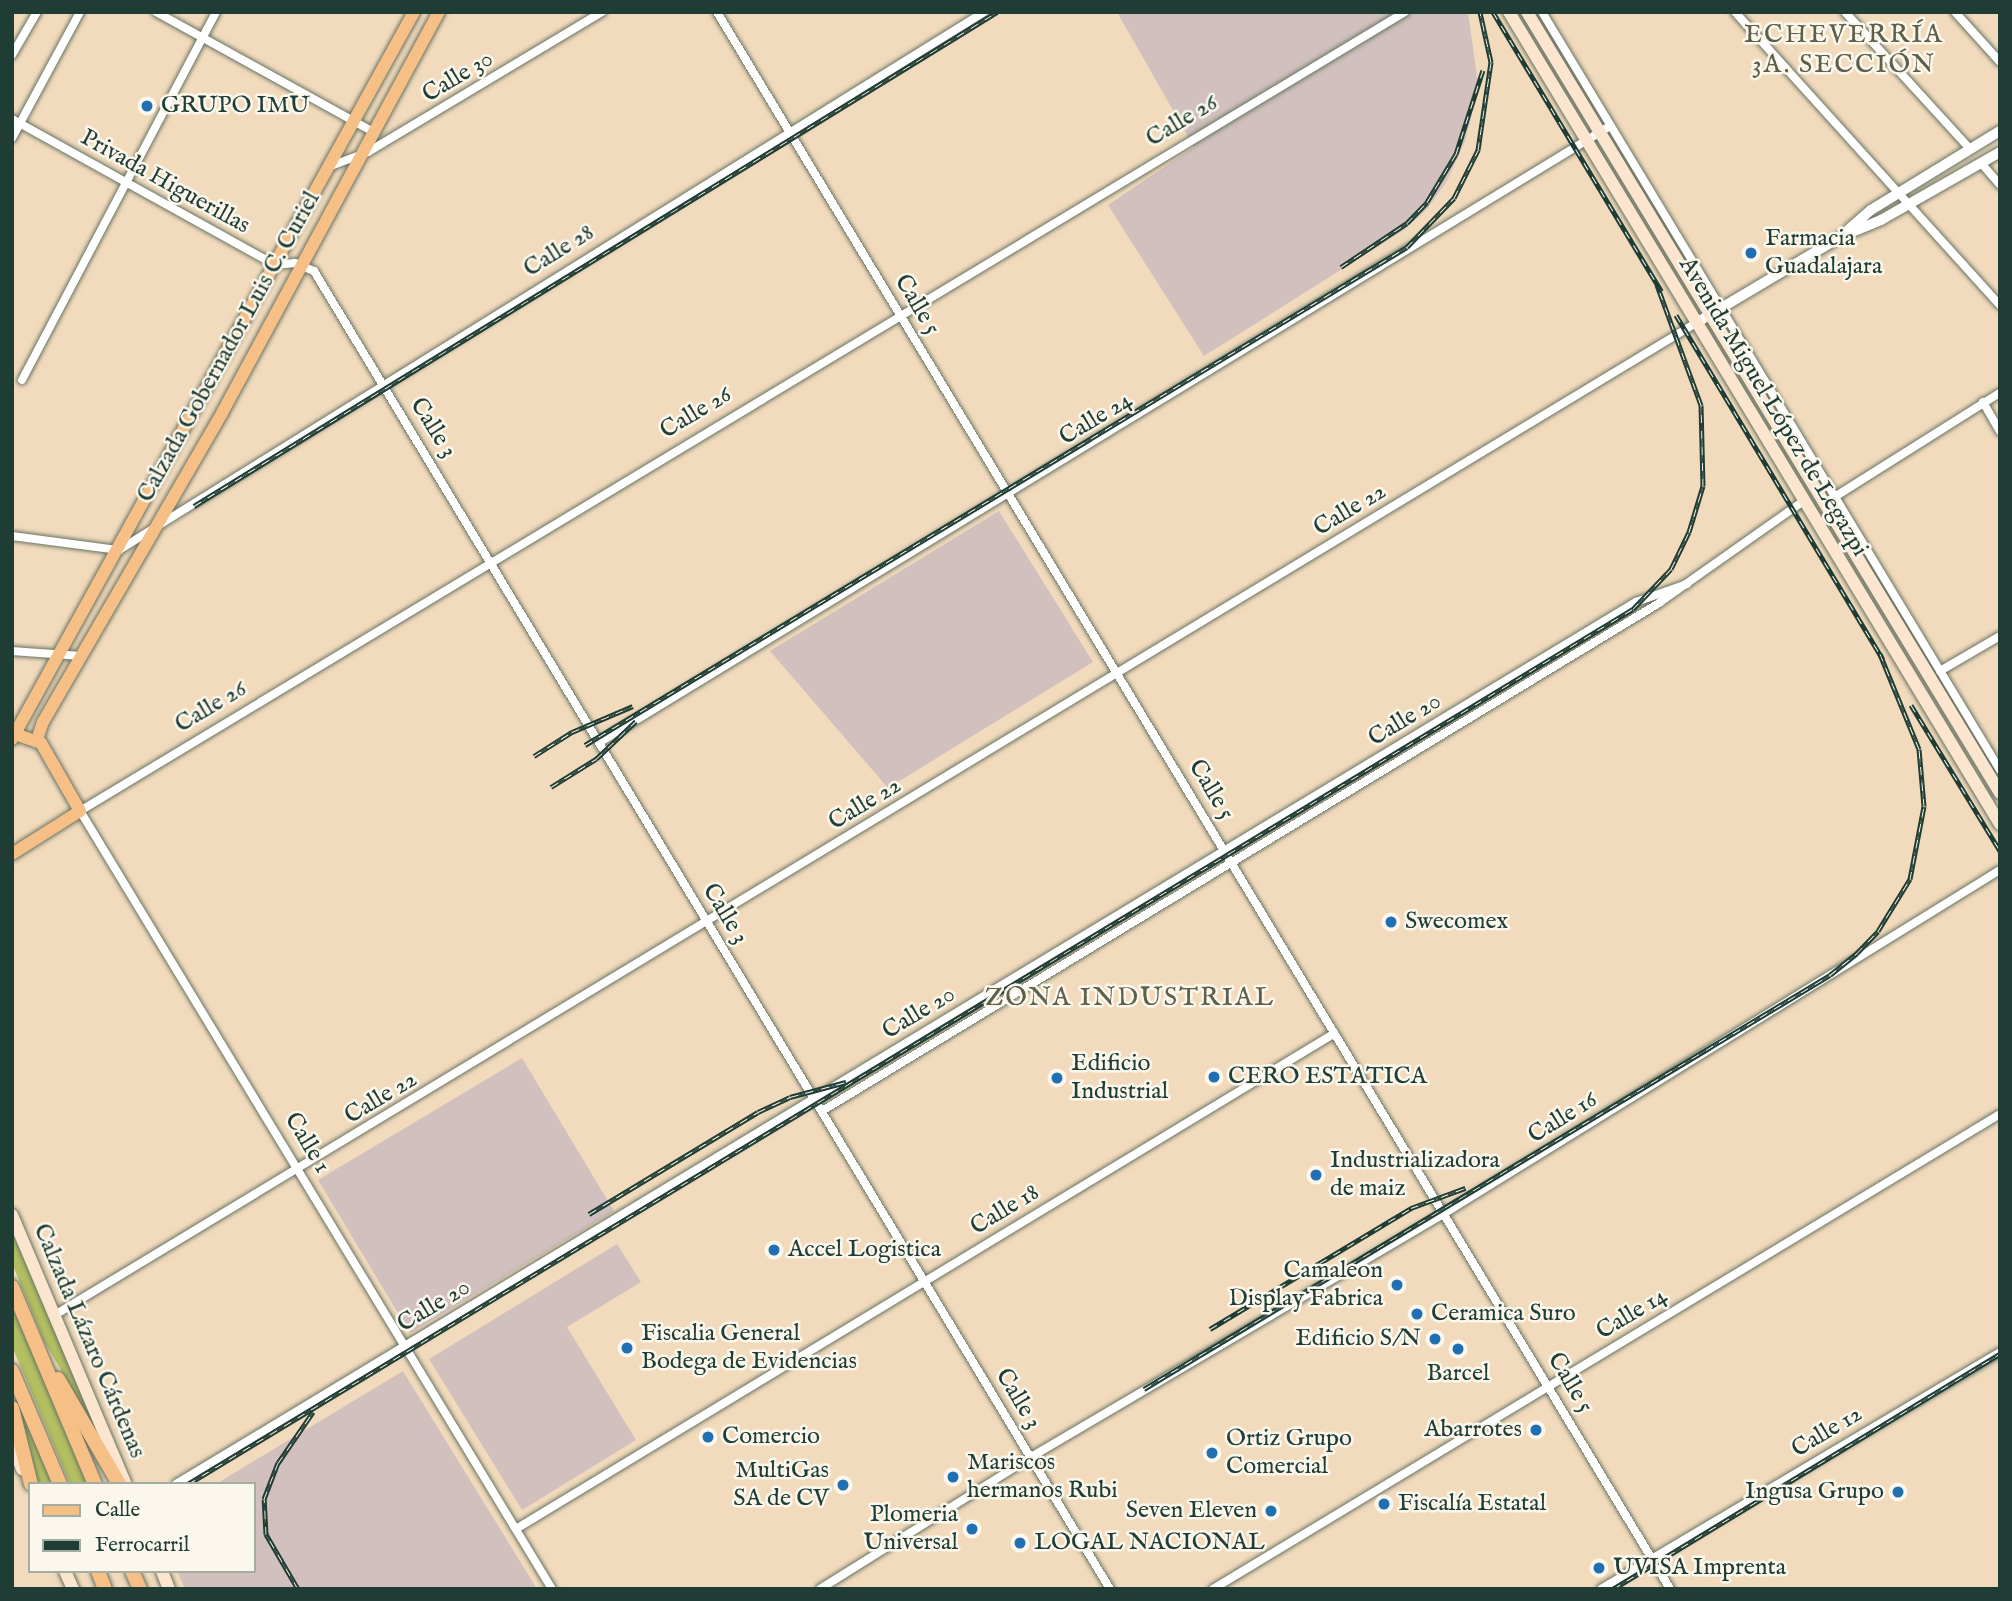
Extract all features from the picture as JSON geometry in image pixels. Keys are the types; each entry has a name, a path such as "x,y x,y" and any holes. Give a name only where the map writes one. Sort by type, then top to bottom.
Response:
{"highway":[{"name":"Calzada Lázaro Cárdenas","path":"12,1287 94,1482"},
{"path":"36,1344 121,1482"},
{"path":"12,1371 59,1482"},
{"path":"12,1408 29,1482"},
{"path":"98,1573 105,1589"},
{"path":"133,1573 140,1589"}],"main road":[{"name":"Calzada Gobernador Luis C. Curiel","path":"37,740 80,656 222,413 357,157 439,12"},
{"name":"Avenida Miguel López de Legazpi","path":"1509,12 2000,824"},
{"name":"Avenida Miguel López de Legazpi","path":"1527,12 1605,130 1831,500 2000,793"},
{"name":"Calzada Gobernador Luis C. Curiel","path":"14,736 355,121 410,13"},
{"path":"14,736 37,740"},
{"name":"Calle 1","path":"37,740 80,811"},
{"name":"Calle 26","path":"12,854 80,811"},
{"name":"Calzada Lázaro Cárdenas","path":"12,1215 121,1482"},
{"path":"12,1443 28,1482"}],"street":[{"path":"12,55 37,12"},
{"path":"12,138 16,121 80,12"},
{"path":"156,12 372,131"},
{"path":"22,380 216,12"},
{"name":"Calle 30","path":"328,167 357,157 603,12"},
{"name":"Calle 5","path":"717,12 1550,1386 1670,1589"},
{"name":"Calle 28","path":"119,550 156,524 984,12"},
{"name":"Calle 26","path":"80,811 900,314 1405,12"},
{"name":"Avenida Miguel López de Legazpi","path":"1542,12 1605,130"},
{"path":"1735,12 2000,305"},
{"path":"1845,12 1970,149"},
{"path":"1955,12 2000,62"},
{"name":"Privada Higuerillas","path":"16,121 275,265"},
{"name":"Calle 24","path":"600,742 1605,130"},
{"path":"1842,236 1899,193 2000,131"},
{"path":"1696,323 1842,236 1909,204 2000,152"},
{"path":"1981,163 2000,185"},
{"path":"275,265 302,264"},
{"name":"Calle 3","path":"302,264 314,271 492,561 1110,1589"},
{"name":"Calle 22","path":"53,1316 299,1171 1696,323"},
{"path":"1831,500 2000,393"},
{"path":"1983,402 2000,430"},
{"name":"Calle 20","path":"822,1111 1687,584 1805,500"},
{"name":"Avenida Miguel López de Legazpi","path":"1831,500 2000,770"},
{"path":"12,536 119,550"},
{"name":"Calle 20","path":"179,1482 1636,602 1687,584"},
{"path":"1940,671 2000,636"},
{"path":"12,651 80,656"},
{"name":"Calle 1","path":"80,811 552,1589"},
{"name":"Calle 16","path":"820,1589 1031,1457 1445,1213 2000,870"},
{"name":"Calle 18","path":"516,1529 1335,1033"},
{"name":"Calle 14","path":"1213,1589 2000,1114"},
{"name":"Calle 12","path":"1601,1589 2000,1352"}],"shaded area":[{"path":"1117,12 1468,12 1478,84 1467,111 1471,118 1465,141 1447,181 1427,209 1404,230 1204,356 1108,205 1194,147"},
{"path":"999,511 1093,662 888,788 770,651"},
{"path":"522,1058 614,1211 410,1333 318,1180"},
{"path":"617,1244 641,1282 567,1327 636,1440 522,1510 429,1359"},
{"path":"403,1371 537,1589 185,1589 178,1573 256,1573 256,1482 219,1482"}],"green space":[{"path":"12,1232 101,1439 44,1341 12,1263"},
{"path":"12,1297 90,1482 69,1482 12,1346"},
{"path":"16,1391 54,1482 36,1482"}],"railway":[{"path":"194,506 997,12"},
{"path":"585,745 1407,247 1454,198 1478,150 1491,62 1480,12"},
{"path":"1493,12 1661,291"},
{"path":"1341,267 1407,223 1427,202 1456,154 1483,70"},
{"path":"191,1482 1633,609 1671,569 1689,532 1703,486 1701,405 1657,285"},
{"path":"1676,315 1883,660"},
{"path":"1144,1389 1830,975 1857,953 1878,931 1910,879 1924,806 1919,749 1880,654"},
{"path":"1911,705 2000,851"},
{"path":"534,756 572,732 633,706"},
{"path":"551,787 596,759 636,721"},
{"path":"589,1214 758,1112 790,1097 846,1082"},
{"path":"1210,1329 1411,1208 1465,1188"},
{"path":"1613,1589 2000,1354"},
{"path":"298,1589 266,1534 264,1499 278,1463 313,1412"}],"place":[{"name":"GRUPO IMU","path":"147,106"},
{"name":"Farmacia Guadalajara","path":"1751,253"},
{"name":"Swecomex","path":"1391,922"},
{"name":"CERO ESTATICA","path":"1214,1077"},
{"name":"Edificio Industrial","path":"1057,1078"},
{"name":"Industrializadora de maiz","path":"1316,1175"},
{"name":"Accel Logistica","path":"774,1250"},
{"name":"Camaleon Display Fabrica","path":"1397,1285"},
{"name":"Ceramica Suro","path":"1417,1314"},
{"name":"Edificio S/N","path":"1435,1339"},
{"name":"Fiscalia General Bodega de Evidencias","path":"627,1348"},
{"name":"Barcel","path":"1458,1349"},
{"name":"Abarrotes","path":"1536,1430"},
{"name":"Comercio","path":"708,1437"},
{"name":"Ortiz Grupo Comercial","path":"1212,1453"},
{"name":"Mariscos hermanos Rubi","path":"953,1477"},
{"name":"MultiGas SA de CV","path":"843,1485"},
{"name":"Ingusa Grupo","path":"1898,1492"},
{"name":"Fiscalía Estatal","path":"1384,1504"},
{"name":"Seven Eleven","path":"1271,1511"},
{"name":"Plomeria Universal","path":"972,1529"},
{"name":"LOGAL NACIONAL","path":"1020,1543"},
{"name":"UVISA Imprenta","path":"1599,1568"}],"district":[{"name":"ECHEVERRÍA 3A. SECCIÓN","path":"1844,50"},
{"name":"ZONA INDUSTRIAL","path":"1130,998"}]}
